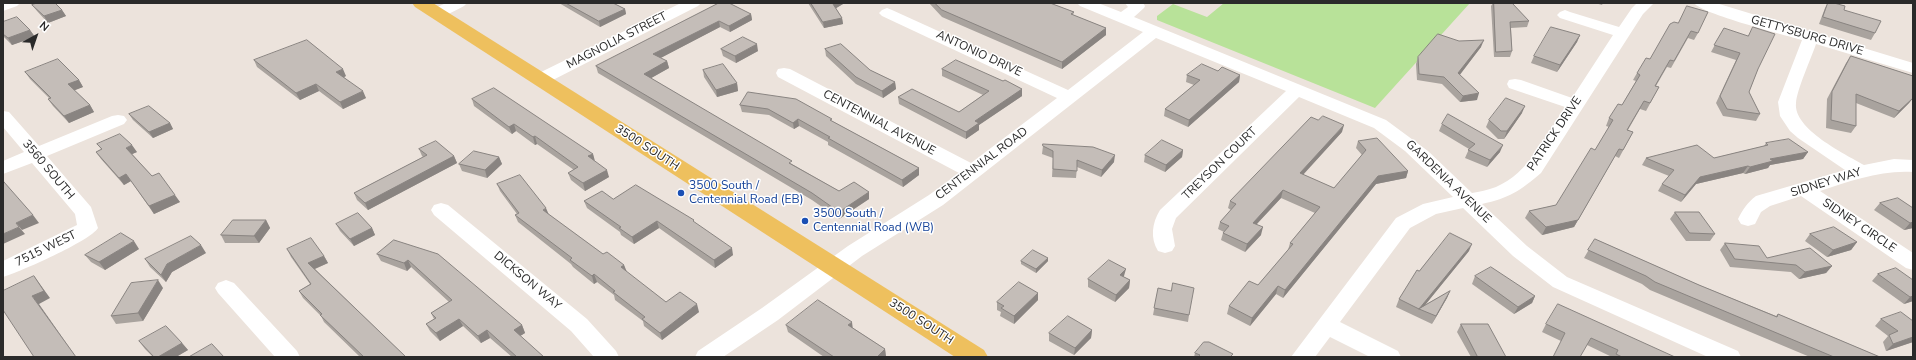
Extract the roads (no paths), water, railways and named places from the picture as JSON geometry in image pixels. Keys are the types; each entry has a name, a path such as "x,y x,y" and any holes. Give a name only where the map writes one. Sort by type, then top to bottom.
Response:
{"main road":[{"name":"3500 SOUTH","path":"428,8 975,357"}],"street":[{"path":"3,6 12,3"},
{"path":"428,8 459,3"},
{"name":"MAGNOLIA STREET","path":"540,79 693,3"},
{"name":"GARDENIA AVENUE","path":"1085,3 1380,124 1402,137 1426,158 1536,266 1560,282 1730,357"},
{"path":"1123,18 1136,8 1137,6 1133,3"},
{"name":"PATRICK DRIVE","path":"1302,357 1403,223 1430,209 1488,196 1518,184 1534,169 1622,33 1637,11 1646,3"},
{"name":"GETTYSBURG DRIVE","path":"1702,3 1730,13 1913,68"},
{"name":"ANTONIO DRIVE","path":"887,12 1070,97"},
{"path":"1565,15 1622,33"},
{"name":"CENTENNIAL ROAD","path":"706,357 770,314 833,266 936,200 1155,31"},
{"path":"1811,37 1786,102 1787,111 1791,121 1807,136 1861,172"},
{"name":"CENTENNIAL AVENUE","path":"784,73 973,172"},
{"path":"1514,84 1575,105"},
{"name":"TREYSON COURT","path":"1165,246 1162,229 1167,215 1297,90"},
{"name":"3560 SOUTH","path":"3,116 84,212 88,228"},
{"path":"3,168 118,120"},
{"name":"SIDNEY WAY","path":"1748,219 1753,208 1763,201 1861,172 1894,165 1913,166"},
{"name":"SIDNEY CIRCLE","path":"1804,189 1913,264"},
{"name":"DICKSON WAY","path":"441,210 579,324 608,357"},
{"name":"7515 WEST","path":"3,270 65,241 88,228"},
{"path":"226,288 289,357"},
{"path":"1326,325 1390,357"}],"place":[{"name":"3500 South / Centennial Road (EB)","path":"681,193"},
{"name":"3500 South / Centennial Road (WB)","path":"805,221"}]}
